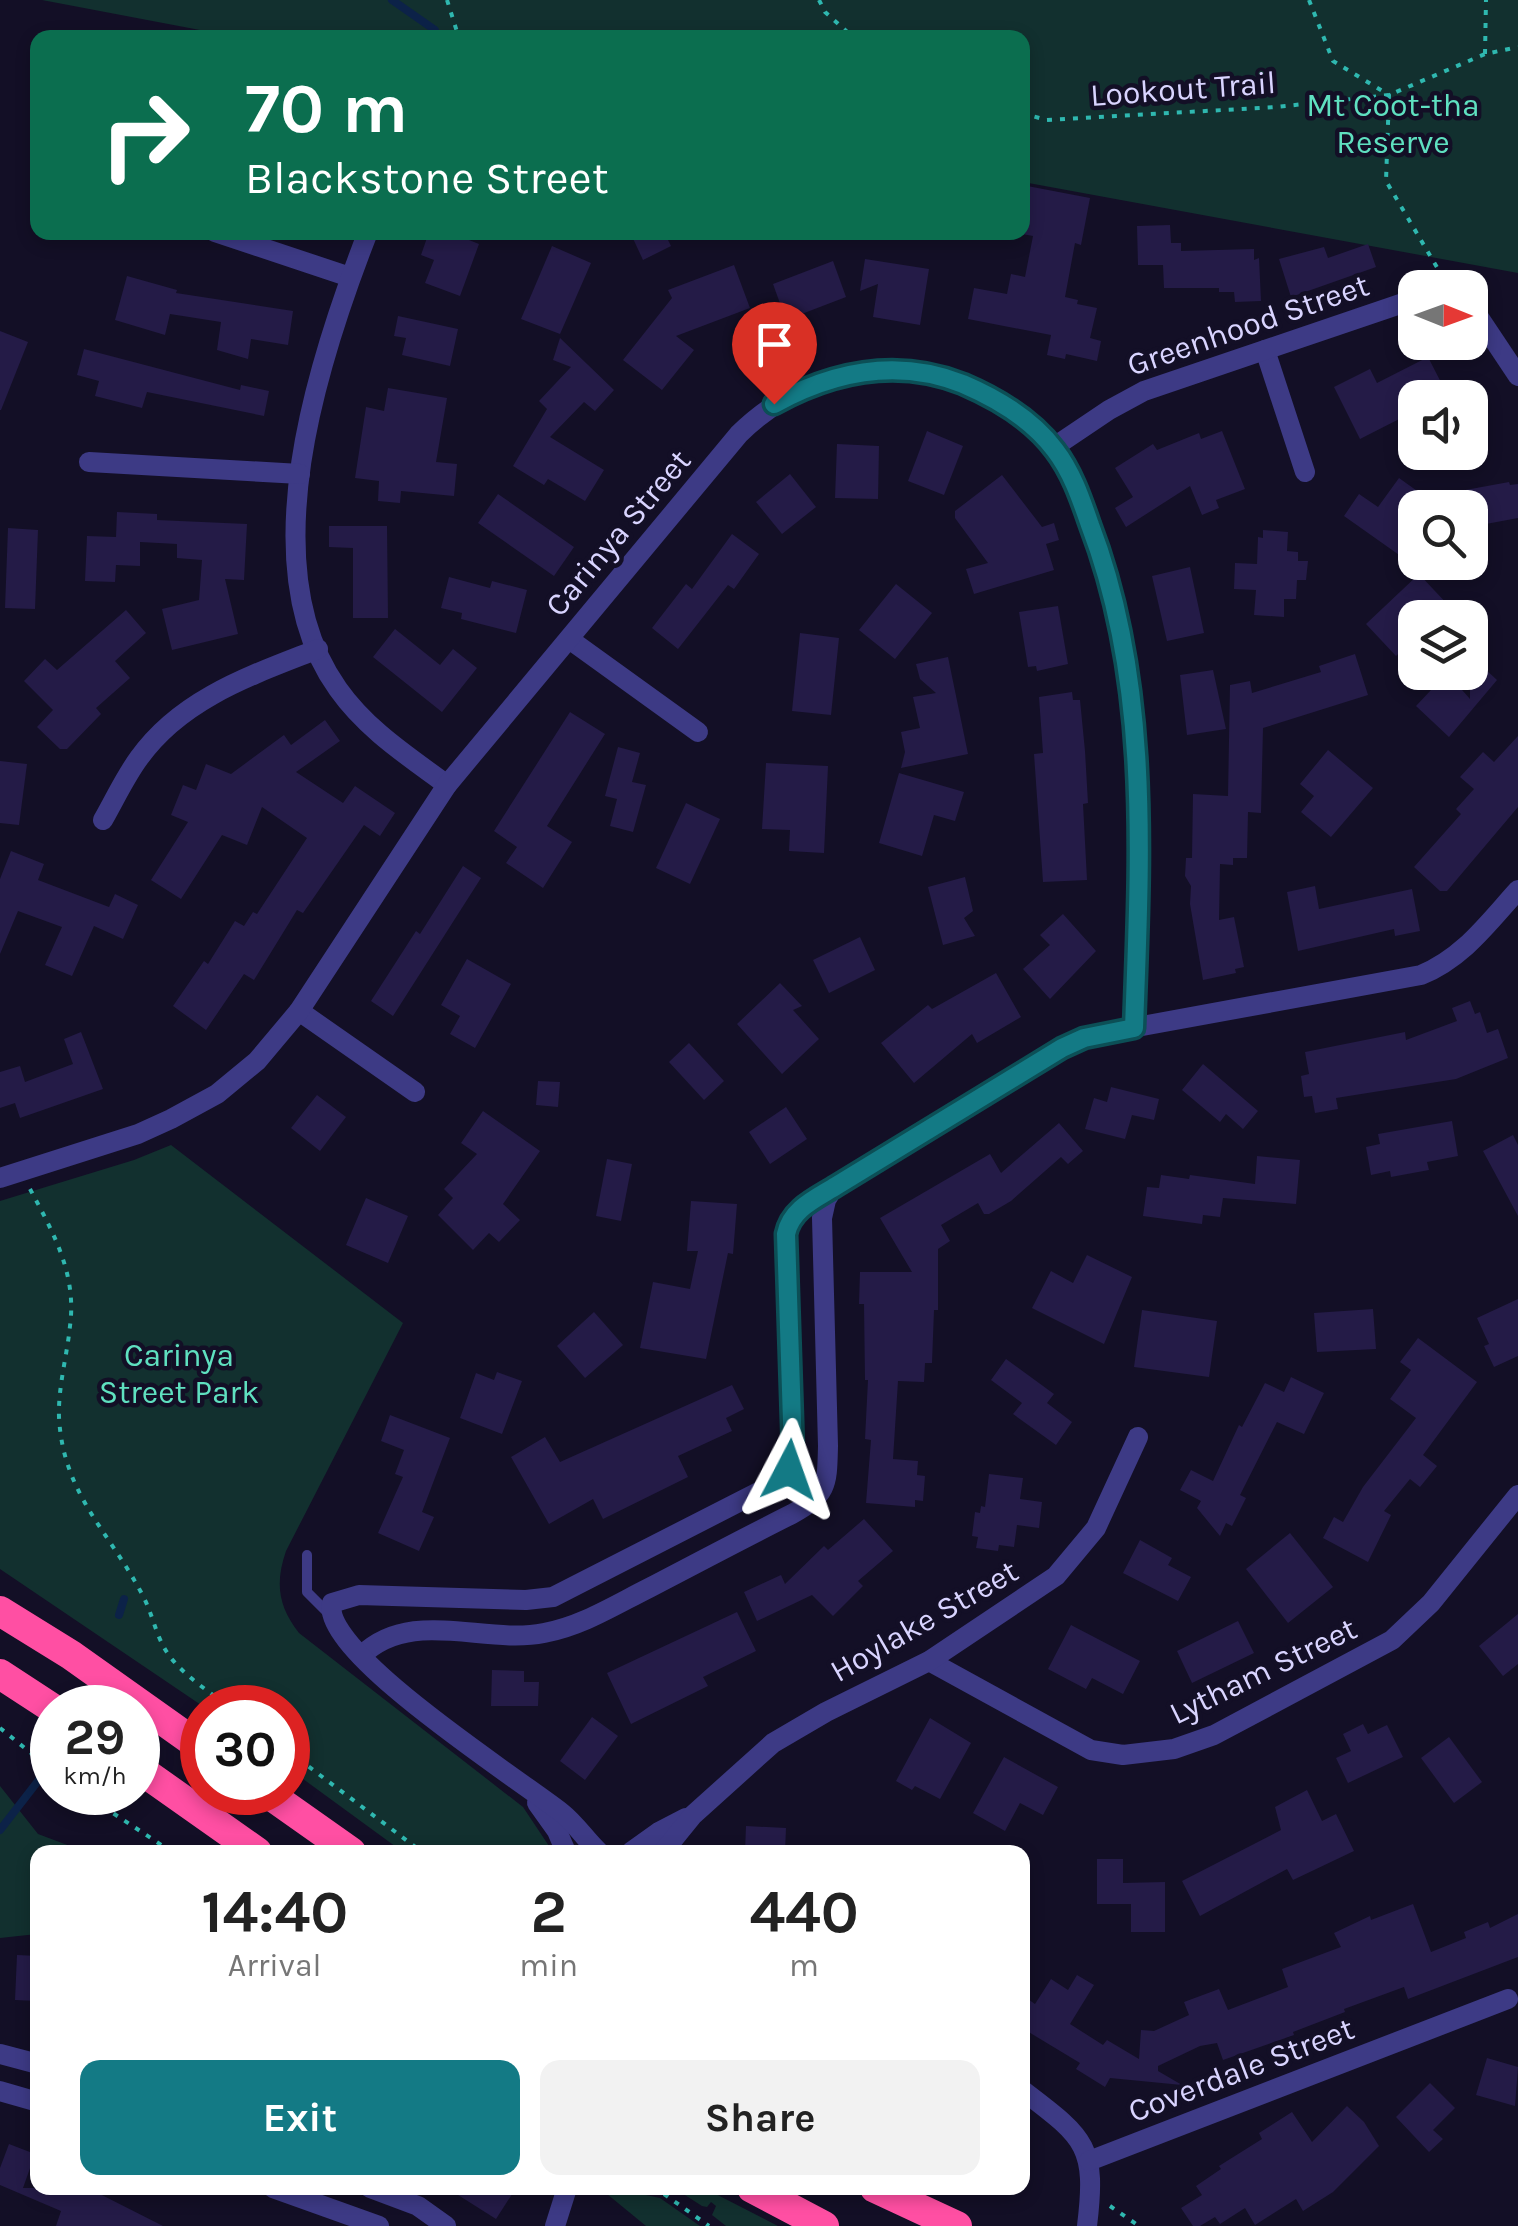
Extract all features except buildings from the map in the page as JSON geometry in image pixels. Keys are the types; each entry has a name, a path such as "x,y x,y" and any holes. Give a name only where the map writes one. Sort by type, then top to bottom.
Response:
{"highway":[{"path":"0,1611 71,1655 180,1732"},
{"path":"0,1674 30,1694"},
{"path":"160,1784 247,1845"},
{"path":"299,1815 342,1845"},
{"path":"765,2195 824,2226"},
{"path":"890,2195 958,2226"}],"street":[{"path":"239,240 350,277"},
{"path":"365,240 326,359 300,474 295,566 318,649 336,686 377,732 448,785"},
{"name":"Greenhood Street","path":"1054,448 1128,398 1398,305"},
{"path":"1488,331 1518,376"},
{"path":"1265,350 1305,472"},
{"name":"Carinya Street","path":"10,1174 138,1134 197,1106 239,1078 299,1011 448,785 739,434 774,404 800,390 874,370 925,372 1004,405 1054,448 1076,488 1095,536 1112,586 1126,652 1136,753 1138,908 1134,1028"},
{"path":"90,462 300,474"},
{"path":"569,639 698,732"},
{"path":"103,820 138,760 155,738 184,713 221,690 318,649"},
{"path":"592,1845 569,1820 396,1689 360,1656 338,1630 331,1616 332,1602 349,1595 526,1600 553,1597 780,1480 789,1470 793,1452 786,1228 798,1210 1084,1038 1421,975 1450,962 1518,890"},
{"path":"299,1011 414,1092"},
{"path":"360,1656 380,1638 405,1632 534,1635 574,1626 814,1501 825,1487 828,1468 822,1218 826,1200 836,1186"},
{"name":"Hoylake Street","path":"669,1845 693,1815 790,1731 929,1661 1026,1599 1068,1564 1104,1512 1138,1437"},
{"name":"Lytham Street","path":"929,1661 1091,1750 1123,1755 1174,1749 1214,1735 1392,1640 1431,1603 1518,1495"},
{"path":"530,1793 562,1845"},
{"name":"Hoylake Street","path":"641,1845 693,1815"},
{"name":"Coverdale Street","path":"1089,2161 1508,1999"},
{"path":"6,2055 5,2092 30,2100"},
{"path":"1030,2096 1070,2128 1083,2144 1092,2186 1087,2226"},
{"path":"293,2195 379,2226"},
{"path":"389,2195 418,2206 446,2226"},
{"path":"555,2226 564,2195"}],"lane":[{"path":"307,1556 307,1592 331,1616"}],"path":[{"path":"447,0 456,30"},
{"path":"819,0 825,12 845,30"},
{"path":"1309,0 1332,61 1389,95 1386,180 1439,270"},
{"path":"1485,54 1486,0"},
{"name":"Lookout Trail","path":"1030,115 1046,120 1276,107 1389,95 1485,54 1518,47"},
{"path":"10,1174 57,1242 70,1284 71,1322 59,1419 65,1455 77,1490 142,1594 165,1650 200,1685"},
{"path":"0,1728 30,1752"},
{"path":"310,1768 413,1845"},
{"path":"114,1815 161,1845"},
{"path":"662,2195 709,2226"},
{"path":"1108,2204 1139,2226"}],"green space":[{"name":"Mt Coot-tha Reserve","path":"42,0 1518,0 1518,273 1030,183 1030,30 200,30"},
{"name":"Carinya Street Park","path":"171,1145 403,1323 286,1551 280,1594 299,1633 523,1807 548,1845 393,1845 310,1784 310,1685 180,1685 180,1691 0,1569 0,1201"},
{"path":"0,1786 38,1834 67,1845 30,1845 30,1935 0,1938"},
{"path":"608,2195 660,2198 700,2226 646,2226"},
{"path":"685,2195 718,2195 778,2226 726,2226 712,2215 716,2206 711,2202 702,2206"}],"waterway":[{"path":"392,0 435,30"},
{"path":"119,1615 124,1599"},
{"path":"0,1830 30,1791"}],"route":[{"path":"774,404 800,390 847,374 874,370 925,372 948,378 1004,405 1041,434 1064,463 1076,488 1112,586 1126,652 1136,753 1138,908 1134,1028 1084,1038 1062,1048 798,1210 790,1220 786,1228 793,1452 789,1470"}]}
